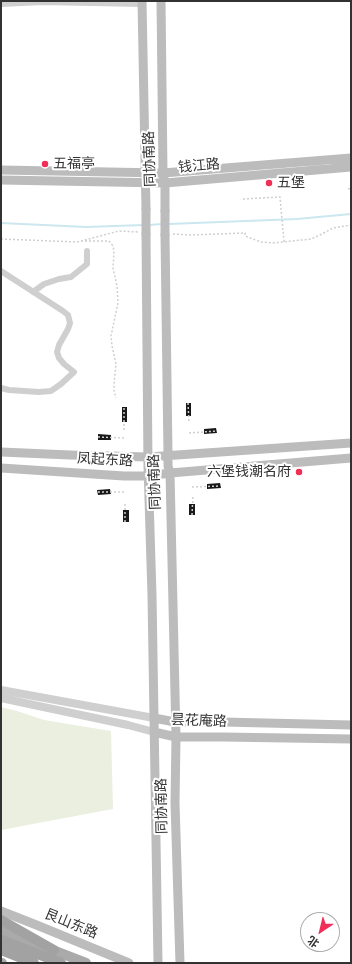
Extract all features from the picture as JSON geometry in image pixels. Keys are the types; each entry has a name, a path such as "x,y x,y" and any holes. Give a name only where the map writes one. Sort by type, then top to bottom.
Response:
{"highway":[{"path":"1,920 54,950"},
{"path":"1,940 61,963"},
{"path":"1,950 34,963"}],"main road":[{"name":"同协南路","path":"161,1 163,173 165,183 166,234 168,466 170,473 176,737 175,803 180,963"},
{"name":"同协南路","path":"142,2 146,172 145,233 148,457 158,963"},
{"name":"钱江路","path":"1,170 163,173 351,158"},
{"name":"钱江路","path":"1,180 165,183 351,167"},
{"name":"凤起东路","path":"1,452 148,457 351,443"},
{"name":"凤起东路","path":"1,468 124,476 149,476 351,458"},
{"name":"昙花庵路","path":"154,718 175,722 351,725"},
{"name":"昙花庵路","path":"154,732 176,737 351,739"},
{"name":"艮山东路","path":"1,911 129,963"},
{"path":"1,930 86,963"}],"street":[{"path":"1,4 42,2 142,2"},
{"path":"34,292 44,284 71,277 86,264 87,251"},
{"path":"1,271 68,315 70,324 57,352 59,358 64,364 74,372 51,391 38,392 1,388"},
{"name":"昙花庵路","path":"1,690 154,718"},
{"name":"昙花庵路","path":"1,698 154,732"}],"path":[{"path":"243,199 280,196 284,242"},
{"path":"166,234 191,235 245,233 245,236 262,242 273,243 311,239 333,228 351,225"},
{"path":"77,242 119,231 145,233"},
{"path":"1,239 77,242 108,241 113,246 113,268 117,286 118,303 111,336 116,364 114,384 116,398"},
{"path":"188,403 189,423"},
{"path":"124,407 124,430"},
{"path":"189,433 217,431"},
{"path":"98,438 124,438"},
{"path":"192,487 220,486"},
{"path":"98,492 125,492"},
{"path":"192,515 193,495"},
{"path":"125,504 126,522"}],"shaded area":[{"path":"1,707 44,720 111,731 113,809 1,830"}],"building":[{"path":"186,403 191,403 191,416 186,416"},
{"path":"122,407 127,407 127,422 122,422"},
{"path":"216,428 217,433 204,434 204,429"},
{"path":"98,434 111,435 111,440 98,440"},
{"path":"220,483 221,488 207,489 207,484"},
{"path":"110,489 111,494 98,495 97,490"},
{"path":"189,504 195,504 195,515 189,515"},
{"path":"123,510 129,510 129,522 123,522"}],"waterway":[{"path":"169,224 297,219 351,214"},
{"path":"1,223 86,227 144,225"},
{"path":"149,225 162,224"}],"place":[{"name":"五福亭","path":"45,164"},
{"name":"五堡","path":"269,183"},
{"name":"六堡钱潮名府","path":"299,472"}]}
